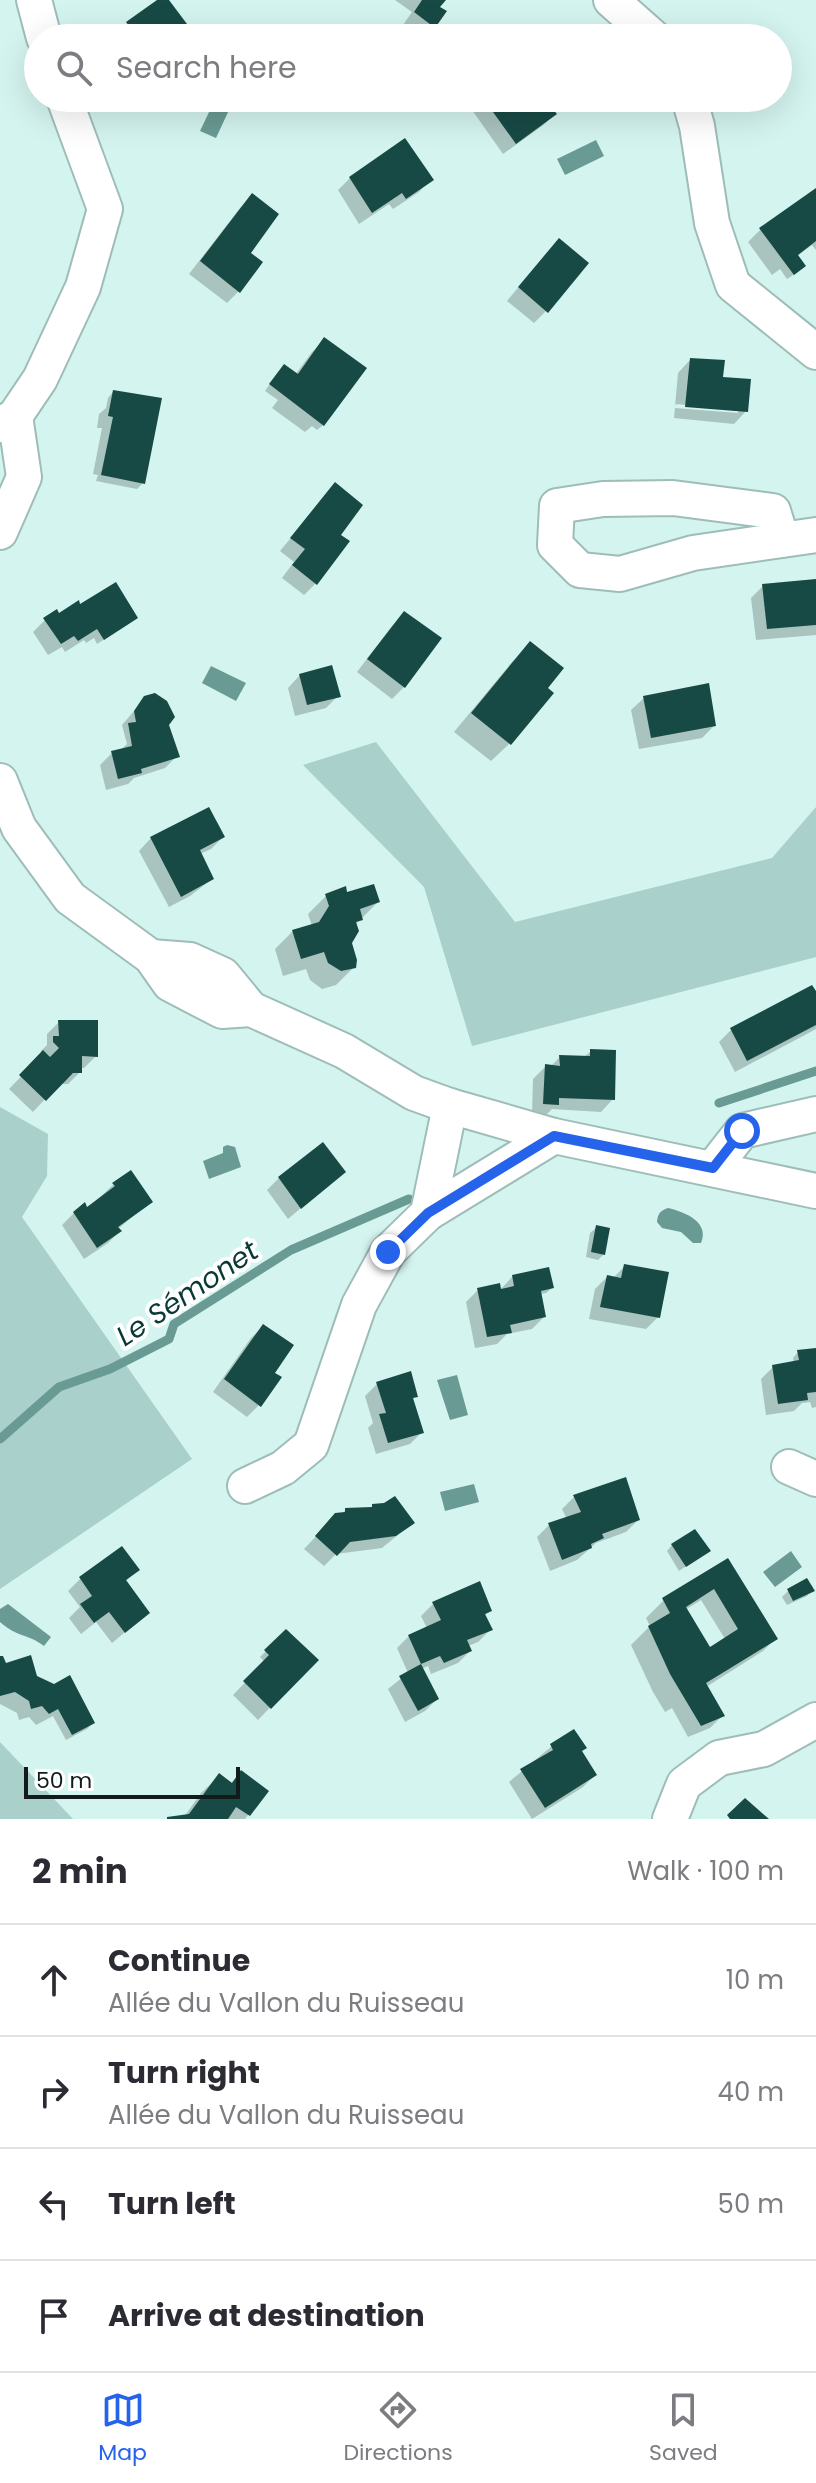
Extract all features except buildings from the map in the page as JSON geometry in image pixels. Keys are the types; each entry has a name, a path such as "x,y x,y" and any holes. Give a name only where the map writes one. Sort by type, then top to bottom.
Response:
{"street":[{"path":"34,0 40,24"},
{"path":"611,0 638,24"},
{"path":"0,532 24,477 7,421 40,379 83,287 105,209 69,112"},
{"path":"693,112 712,223 733,285 816,352"},
{"path":"782,540 773,511 673,498 603,499 557,506 555,545 580,570 620,574 693,553 782,540 816,535"},
{"path":"0,781 19,828 70,898 151,957 170,984 222,1011 251,1009 344,1051 414,1093 450,1106 554,1136 816,1191"},
{"path":"428,1213 450,1106"},
{"path":"713,1168 742,1131 816,1114"},
{"path":"245,1486 283,1468 311,1445 359,1305 388,1252 428,1213 554,1136"},
{"path":"684,1805 719,1758 764,1749 816,1720"}],"shaded area":[{"path":"209,112 228,112 216,138 200,131"},
{"path":"596,140 604,156 565,175 557,159"},
{"path":"211,666 246,683 236,701 202,683"},
{"path":"376,742 515,922 772,858 816,807 816,957 472,1046 424,887 303,765"},
{"path":"0,1107 48,1134 47,1176 22,1217 192,1459 0,1589"},
{"path":"223,1147 235,1147 241,1167 209,1179 203,1161 223,1153"},
{"path":"668,1208 688,1215 699,1224 703,1236 701,1243 693,1243 681,1232 662,1228 657,1222 658,1216"},
{"path":"457,1375 468,1415 450,1420 437,1380"},
{"path":"474,1484 479,1502 445,1511 440,1492"},
{"path":"791,1551 802,1567 775,1587 763,1572"},
{"path":"8,1604 51,1637 44,1646 0,1622 0,1609"},
{"path":"0,1742 73,1819 0,1819"}],"waterway":[{"name":"Le Sémonet","path":"719,1103 816,1071"},
{"name":"Le Sémonet","path":"0,1439 59,1387 110,1369 169,1339 174,1324 291,1250 409,1199"}],"route":[{"path":"388,1252 428,1213 554,1136 713,1168 742,1131"}]}
